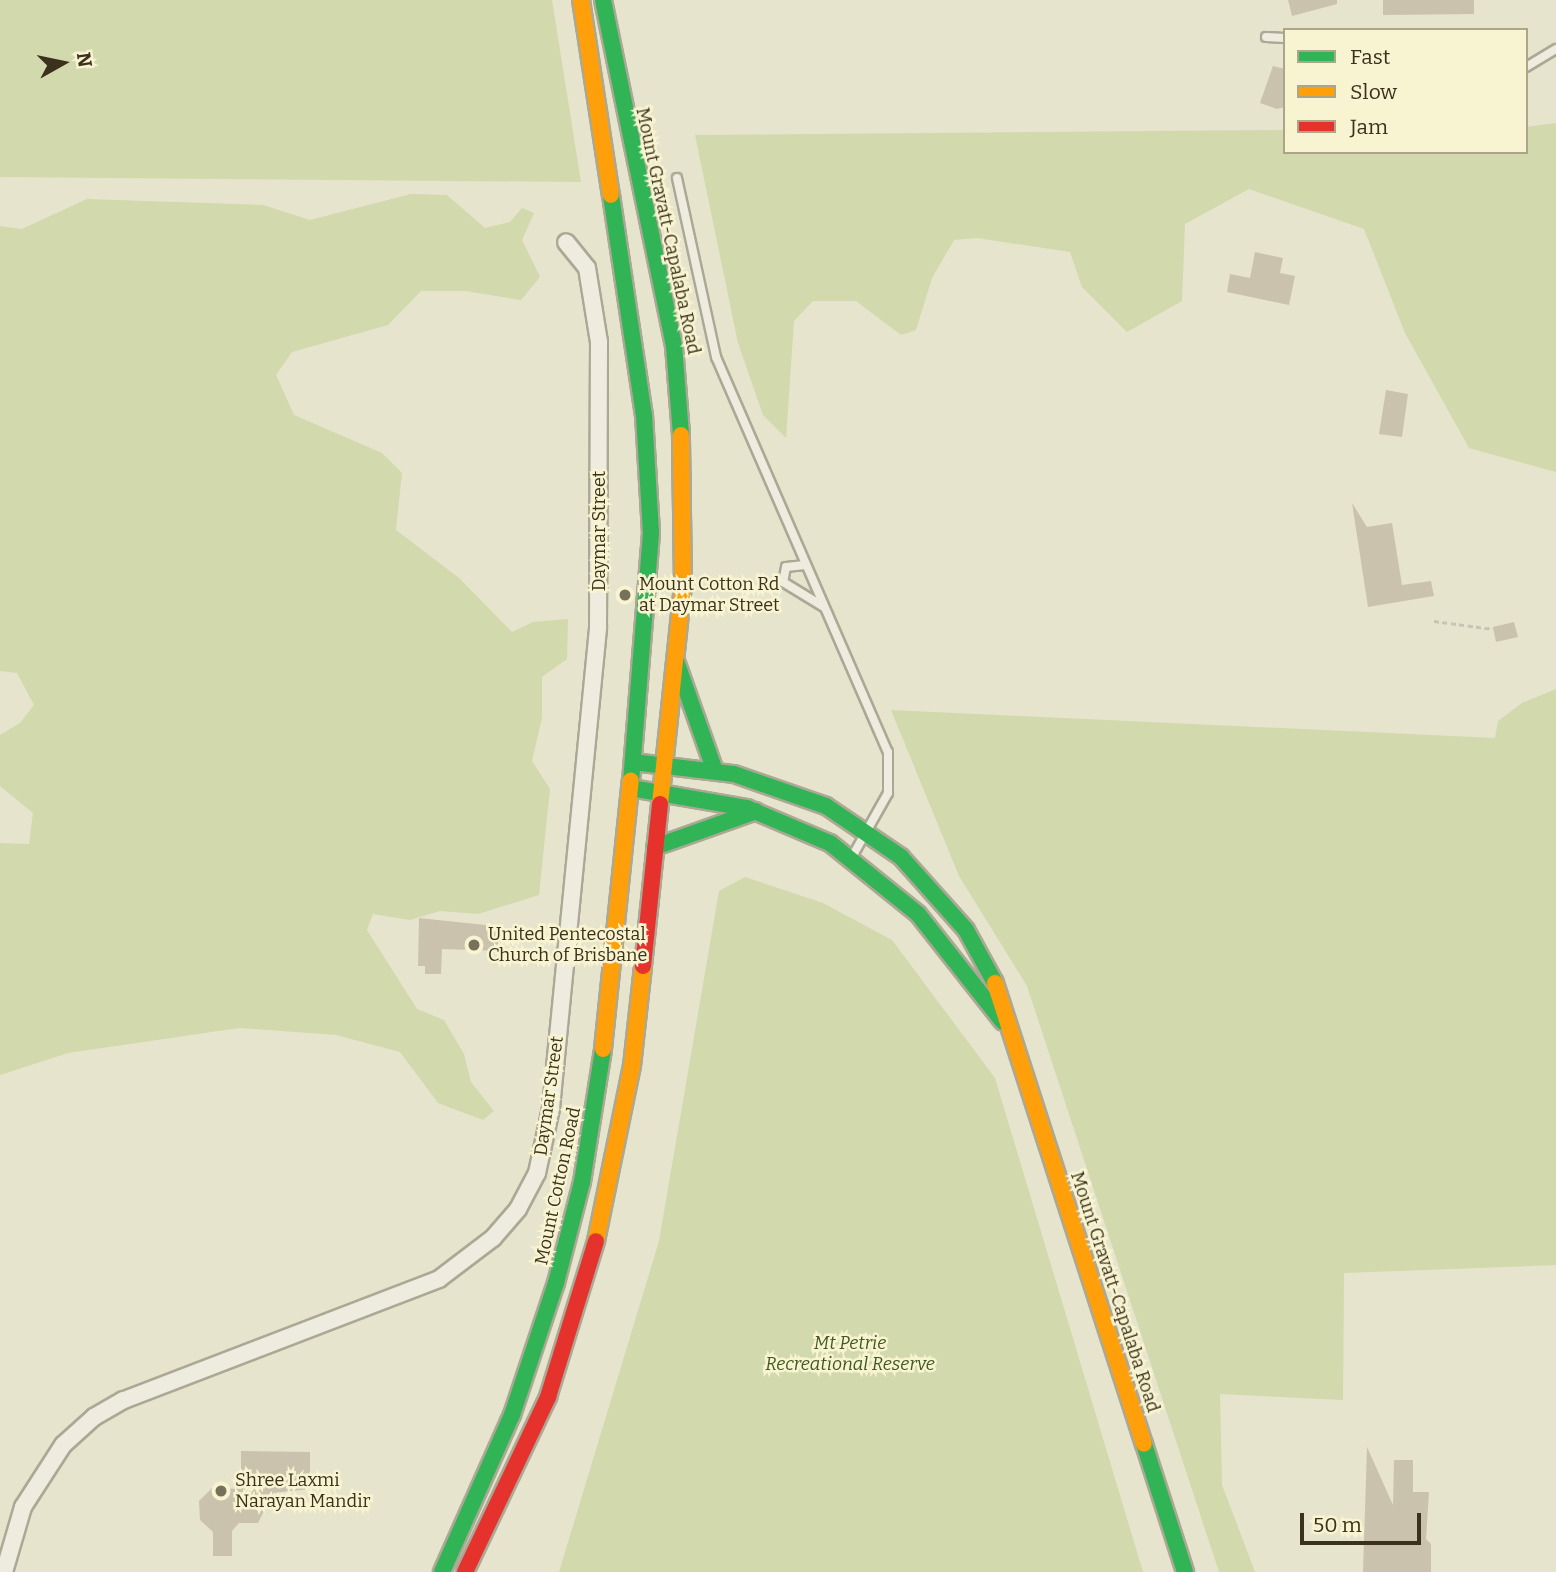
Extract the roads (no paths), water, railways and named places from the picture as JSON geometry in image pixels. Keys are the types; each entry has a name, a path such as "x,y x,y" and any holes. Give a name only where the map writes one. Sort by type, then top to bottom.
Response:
{"main road":[{"path":"581,0 648,453 650,580 631,788"},
{"name":"Mount Gravatt-Capalaba Road","path":"603,0 678,381 685,506 676,661 662,792"},
{"path":"676,661 715,771"},
{"name":"Mount Gravatt-Capalaba Road","path":"634,762 715,771 801,795 868,831 918,873 966,930 994,979 1006,1025 1185,1572"},
{"name":"Mount Gravatt-Capalaba Road","path":"631,788 756,810 852,857 918,914 1006,1025"},
{"name":"Mount Cotton Road","path":"442,1572 512,1415 569,1235 599,1082 631,788"},
{"path":"465,1572 548,1397 598,1238 632,1066 662,792"},
{"path":"655,847 756,810"}],"street":[{"name":"Daymar Street","path":"4,1572 23,1507 63,1444 94,1417 124,1399 439,1279 493,1238 518,1209 537,1172 551,1108 598,628 599,342 587,268 566,242"}],"lane":[{"path":"1266,37 1283,38"},
{"path":"1528,67 1556,49"},
{"name":"Mount Gravatt-Capalaba Road","path":"677,178 716,357 890,760 891,787 852,857"},
{"path":"805,565 786,567 783,582 824,607"}],"place":[{"name":"Mount Cotton Rd at Daymar Street","path":"625,595"},
{"name":"United Pentecostal Church of Brisbane","path":"474,945"},
{"name":"Shree Laxmi Narayan Mandir","path":"221,1491"}],"park label":[{"name":"Mt Petrie Recreational Reserve","path":"850,1354"}]}
